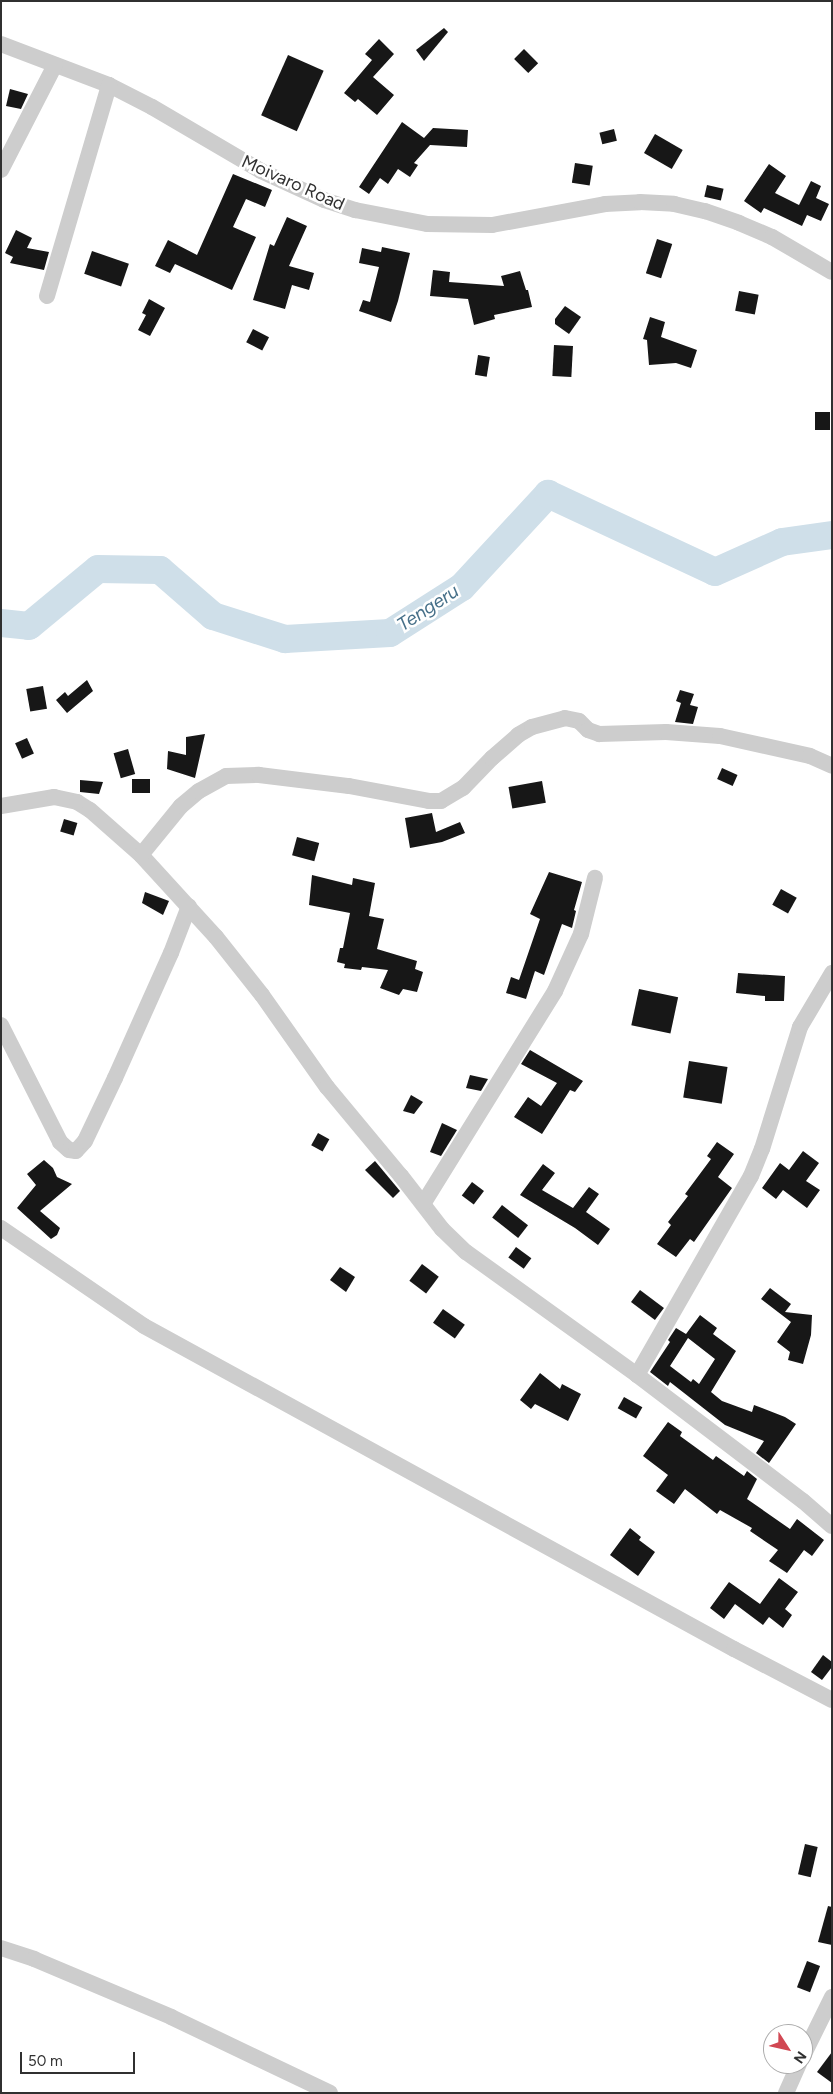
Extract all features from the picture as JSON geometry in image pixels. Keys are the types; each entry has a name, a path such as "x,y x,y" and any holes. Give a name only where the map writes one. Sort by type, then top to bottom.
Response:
{"street":[{"name":"Moivaro Road","path":"1,44 109,86 152,107 260,171 324,200 355,210 427,224 492,226 605,204 640,202 674,204 705,211 739,222 772,237 832,272"},
{"path":"1,170 54,65"},
{"path":"47,296 109,86"},
{"path":"141,855 182,806 199,791 226,776 260,776 349,786 429,801 440,800 463,788 492,758 518,736 532,727 565,718 579,721 588,730 599,734 691,733 756,742 810,756 832,766"},
{"path":"1,806 54,797 77,802 90,810 141,855 189,906 262,995 327,1087 442,1229 466,1252 637,1375 830,1521"},
{"path":"422,1204 555,991 581,934 595,878"},
{"path":"1,1025 60,1142 69,1150 76,1151 86,1141 172,952 189,906"},
{"path":"637,1375 751,1176 762,1149 800,1027 832,974"},
{"path":"1,1228 144,1326 718,1641 832,1700"},
{"path":"1,1948 34,1959 171,2017 330,2093"},
{"path":"813,2036 832,1997"},
{"path":"786,2093 795,2074"}],"building":[{"path":"444,28 448,32 424,61 416,50"},
{"path":"379,39 394,54 373,77 394,95 377,115 358,99 355,102 344,93 372,60 365,54"},
{"path":"524,49 538,63 528,73 514,59"},
{"path":"288,55 324,71 297,131 261,115"},
{"path":"10,89 28,94 21,109 6,106"},
{"path":"402,122 424,138 433,128 468,130 467,147 430,145 414,163 418,165 410,177 398,169 388,184 380,178 369,194 359,187"},
{"path":"614,129 617,141 602,144 599,133"},
{"path":"655,134 683,150 672,169 644,153"},
{"path":"575,163 593,166 590,186 572,183"},
{"path":"769,164 786,176 775,193 799,205 811,181 821,186 816,198 829,204 821,221 807,215 802,226 764,208 761,213 744,201"},
{"path":"233,174 272,190 265,207 246,199 233,227 256,237 232,290 175,264 170,273 155,266 168,240 197,255"},
{"path":"707,185 724,189 721,201 704,197"},
{"path":"287,217 307,226 289,266 314,273 309,290 292,285 285,309 253,300 270,244 274,246"},
{"path":"16,230 32,238 27,248 49,252 44,270 10,263 13,257 5,253"},
{"path":"657,239 672,244 661,278 646,273"},
{"path":"382,247 410,253 391,322 359,311 363,300 370,302 379,267 359,263 362,248 381,252"},
{"path":"92,251 129,264 121,286 84,274"},
{"path":"433,270 450,272 449,282 504,286 501,276 520,271 526,290 528,290 532,307 494,315 495,319 474,325 468,299 430,296"},
{"path":"739,291 759,295 755,314 735,311"},
{"path":"149,299 165,308 150,336 138,330 146,315 142,313"},
{"path":"565,306 581,317 569,334 555,324 555,319"},
{"path":"650,317 665,322 661,337 697,350 691,368 676,363 649,365 647,340 643,339"},
{"path":"253,329 269,337 262,351 246,342"},
{"path":"554,345 573,346 571,377 552,376"},
{"path":"478,355 490,357 487,377 475,375"},
{"path":"815,412 830,412 830,430 815,430"},
{"path":"87,680 93,691 67,713 56,700 65,692 68,696"},
{"path":"43,686 47,709 30,712 26,689"},
{"path":"680,690 694,694 690,705 698,707 693,724 675,722 681,703 676,701"},
{"path":"205,734 195,778 167,769 168,751 186,755 186,737"},
{"path":"27,738 34,754 22,759 15,743"},
{"path":"128,749 135,774 121,778 114,753"},
{"path":"722,768 738,775 733,786 717,779"},
{"path":"132,779 150,779 150,793 132,793"},
{"path":"80,780 103,782 99,794 80,792"},
{"path":"542,781 546,803 512,809 509,787"},
{"path":"432,813 436,832 460,822 465,833 442,842 410,848 405,818"},
{"path":"64,819 77,823 74,836 60,831"},
{"path":"297,837 319,843 314,861 292,855"},
{"path":"549,872 582,882 574,910 576,911 572,928 562,924 544,975 535,971 526,999 506,993 511,977 519,980 540,919 530,914"},
{"path":"312,875 352,885 353,878 375,883 369,916 384,919 377,949 417,961 415,969 423,972 417,992 403,989 399,995 380,988 388,970 362,967 361,970 344,968 345,964 337,962 340,948 343,948 350,913 309,905"},
{"path":"781,889 797,898 788,913 772,905"},
{"path":"145,892 169,901 163,915 142,903"},
{"path":"738,973 785,976 784,1001 765,1001 765,996 736,993"},
{"path":"639,989 678,997 670,1034 631,1025"},
{"path":"530,1050 583,1081 575,1092 570,1090 542,1134 514,1117 528,1097 541,1106 557,1083 521,1064"},
{"path":"689,1061 728,1067 722,1104 683,1098"},
{"path":"470,1075 488,1079 481,1091 466,1088"},
{"path":"411,1095 423,1102 414,1114 403,1111"},
{"path":"442,1123 457,1130 441,1156 430,1152"},
{"path":"318,1133 329,1139 323,1152 311,1145"},
{"path":"717,1142 734,1154 718,1177 732,1188 694,1242 690,1239 676,1257 657,1244 671,1225 668,1222 688,1196 685,1194 711,1159 707,1156"},
{"path":"803,1151 819,1163 806,1181 820,1190 807,1208 783,1190 776,1199 762,1188 780,1163 789,1170"},
{"path":"44,1160 53,1168 57,1177 72,1184 40,1211 60,1228 57,1235 51,1239 17,1208 36,1185 27,1174"},
{"path":"375,1161 400,1191 393,1198 365,1170"},
{"path":"543,1164 555,1173 542,1190 573,1208 589,1187 599,1194 586,1212 610,1229 598,1245 575,1228 520,1195"},
{"path":"472,1182 484,1191 474,1205 462,1196"},
{"path":"502,1205 528,1225 518,1238 492,1218"},
{"path":"516,1247 531,1258 524,1269 508,1258"},
{"path":"422,1264 439,1277 426,1293 409,1281"},
{"path":"340,1267 355,1277 346,1292 330,1280"},
{"path":"770,1288 791,1304 785,1312 812,1315 811,1335 803,1364 788,1360 790,1352 777,1342 791,1322 761,1299"},
{"path":"640,1290 664,1308 655,1320 631,1302"},
{"path":"443,1309 465,1325 455,1339 433,1323"},
{"path":"700,1315 717,1328 713,1334 736,1351 711,1392 722,1401 752,1412 754,1405 785,1417 796,1424 769,1463 756,1453 764,1441 725,1425 670,1382 668,1386 650,1372 670,1342 668,1340 676,1328 686,1334","holes":["688,1338 715,1359 699,1384 693,1379 691,1382 670,1366"]},
{"path":"540,1373 560,1389 562,1384 581,1394 568,1421 535,1404 531,1409 520,1400"},
{"path":"624,1397 642,1407 636,1419 618,1408"},
{"path":"668,1422 682,1432 680,1436 713,1460 716,1456 744,1476 747,1471 757,1479 747,1499 790,1529 797,1519 824,1540 812,1556 804,1550 787,1573 769,1561 778,1550 750,1531 752,1528 720,1510 717,1514 685,1489 674,1504 656,1491 668,1475 643,1456"},
{"path":"630,1528 641,1537 639,1540 655,1552 638,1576 610,1555"},
{"path":"779,1578 798,1592 785,1609 792,1615 783,1628 769,1617 763,1625 735,1604 724,1619 710,1608 729,1582 760,1604"},
{"path":"823,1655 832,1662 832,1667 822,1680 811,1672"},
{"path":"805,1844 818,1847 811,1877 798,1874"},
{"path":"828,1906 832,1907 832,1945 818,1942"},
{"path":"807,1961 820,1966 810,1992 797,1987"},
{"path":"832,2052 832,2083 817,2072"}],"waterway":[{"name":"Tengeru","path":"1,623 29,626 98,569 160,570 213,616 285,639 390,633 462,587 548,494 715,572 782,542 832,535"}]}
